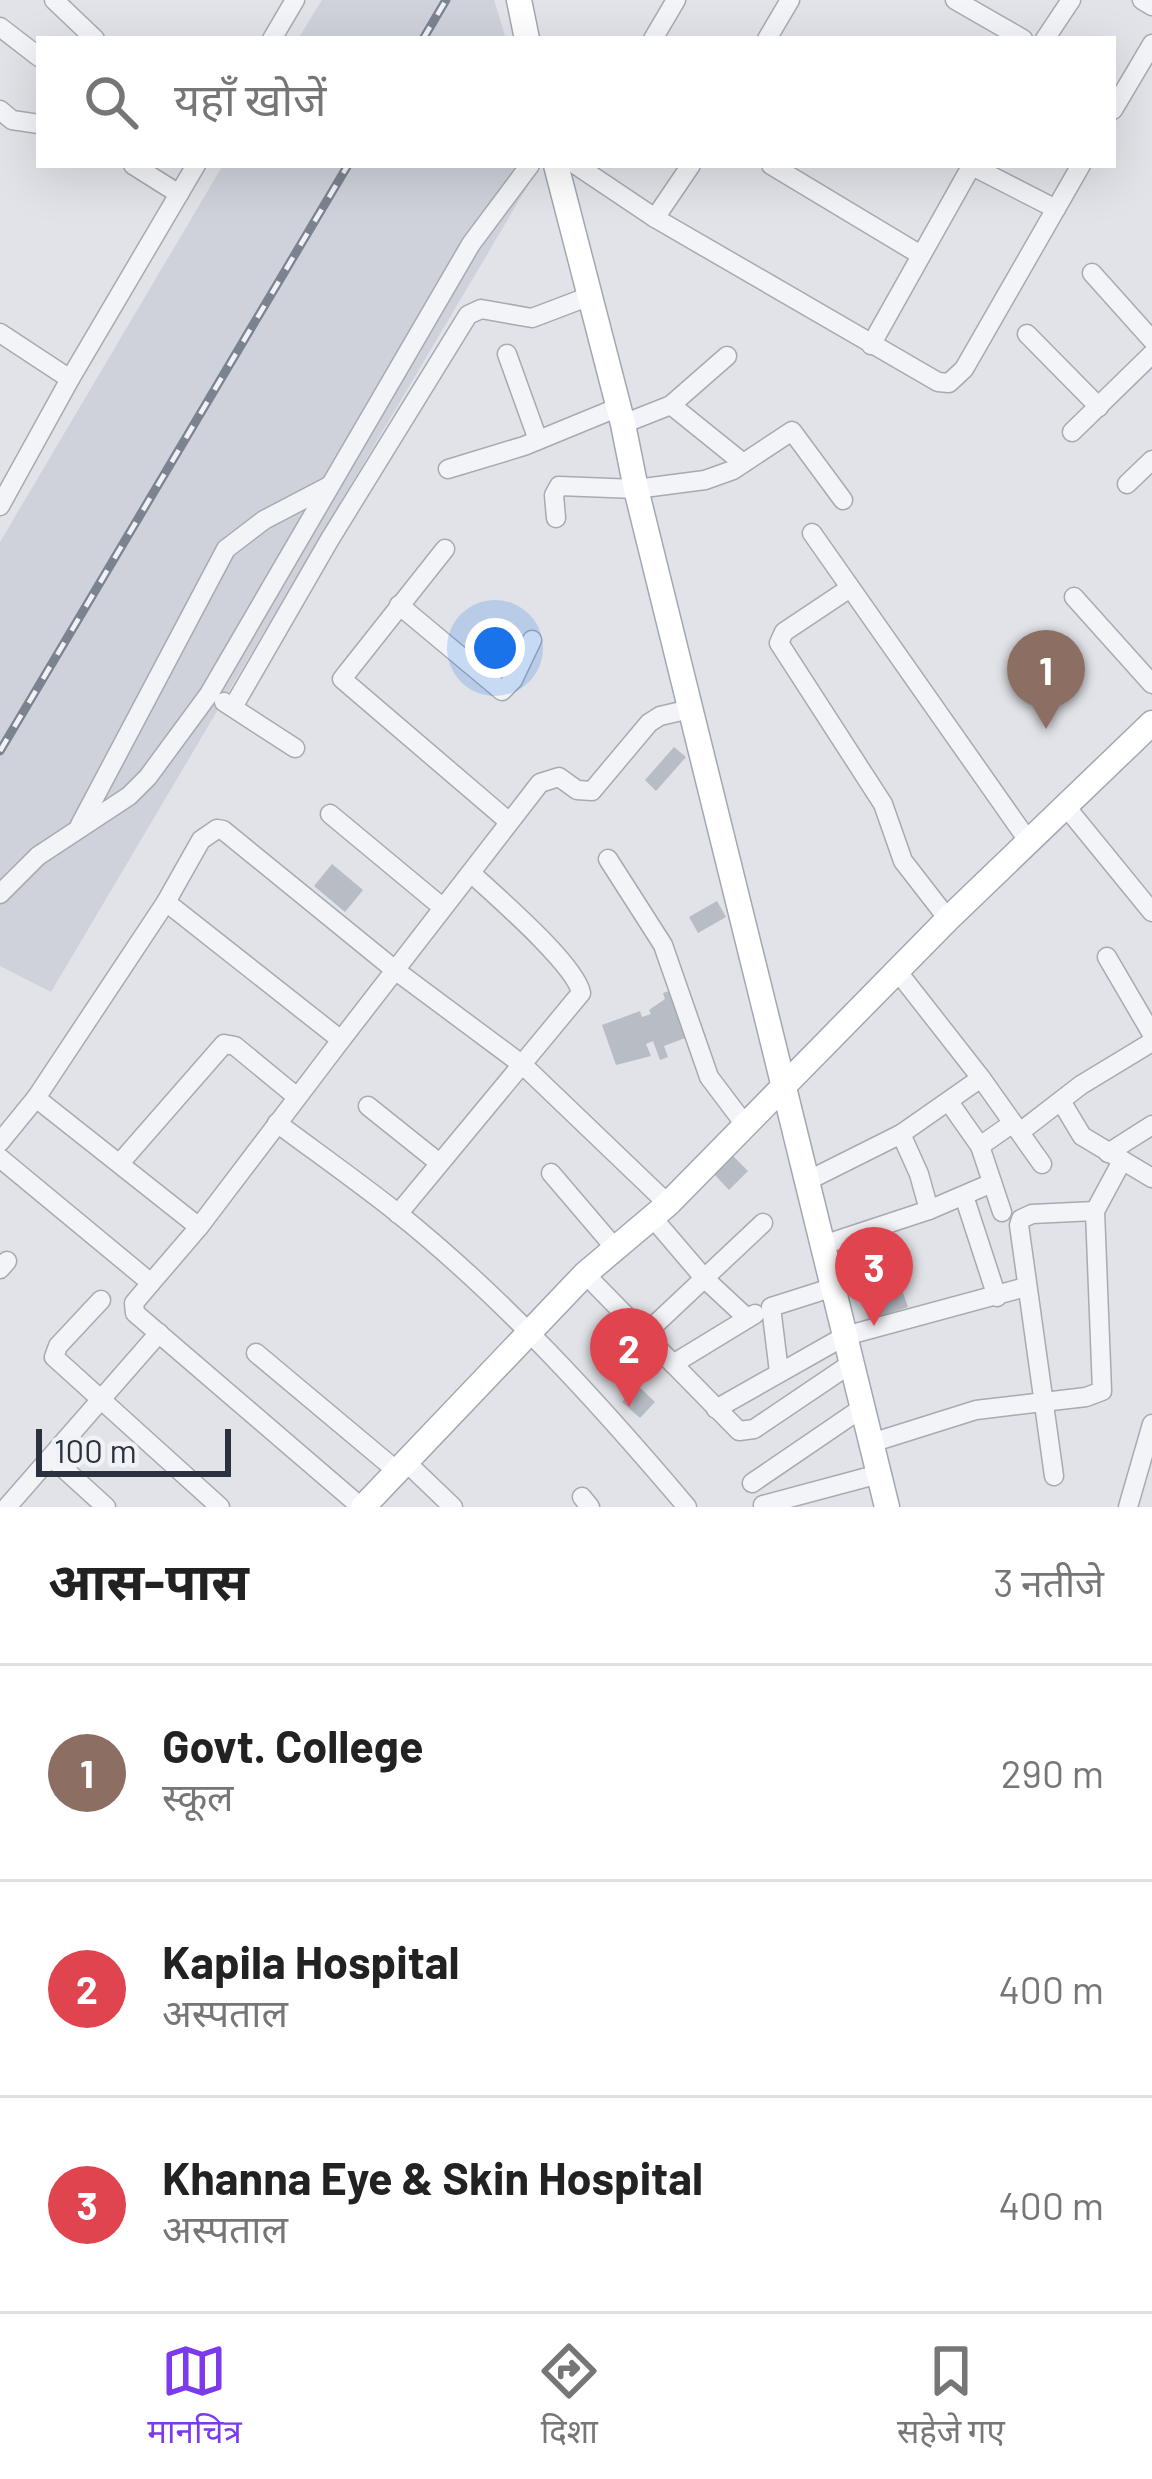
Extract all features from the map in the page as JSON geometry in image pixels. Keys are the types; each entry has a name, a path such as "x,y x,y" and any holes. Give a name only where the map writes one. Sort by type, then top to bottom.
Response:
{"main road":[{"path":"519,0 526,36"},
{"path":"573,168 590,296 887,1507"},
{"path":"362,1507 585,1274 660,1210 948,919 1152,723"}],"street":[{"path":"54,0 91,36"},
{"path":"274,36 295,0"},
{"path":"655,36 676,0"},
{"path":"769,36 790,0"},
{"path":"955,0 1018,36"},
{"path":"1047,36 1071,0"},
{"path":"1142,0 1152,6"},
{"path":"0,27 36,56"},
{"path":"1116,105 1152,44"},
{"path":"0,110 12,121 36,124"},
{"path":"138,168 179,194"},
{"path":"0,506 194,168"},
{"path":"0,895 38,856 129,796 209,694 471,244 528,168"},
{"path":"576,168 938,382 957,377 1079,168"},
{"path":"655,218 689,168"},
{"path":"776,168 919,254"},
{"path":"871,345 971,168"},
{"path":"976,168 1055,209"},
{"path":"1092,273 1152,340"},
{"path":"233,707 468,315 481,309 532,318 590,296"},
{"path":"0,333 70,379"},
{"path":"1027,334 1099,407"},
{"path":"507,354 538,440"},
{"path":"1072,432 1152,354"},
{"path":"448,469 621,415 671,405 727,356"},
{"path":"671,405 743,463"},
{"path":"556,518 554,495 560,486 636,489 705,480 743,463 792,431 843,500"},
{"path":"1127,484 1152,460"},
{"path":"78,830 226,549 264,520 330,485"},
{"path":"812,533 1029,842"},
{"path":"445,549 342,681 508,821"},
{"path":"850,588 784,632 779,643 883,804 902,860 948,919"},
{"path":"1074,597 1152,684"},
{"path":"399,605 502,691 532,640"},
{"path":"209,694 295,748"},
{"path":"362,1507 133,1309 508,821 547,778 559,777 577,790 592,791 649,722 690,709"},
{"path":"1066,808 1149,903"},
{"path":"330,814 442,907"},
{"path":"0,1142 36,1098 166,902 201,840 209,831 224,830 395,970 524,1066 660,1210 705,1279 748,1318"},
{"path":"608,859 663,945 709,1077 746,1126"},
{"path":"398,1214 577,1000 581,985 471,873"},
{"path":"166,902 340,1040"},
{"path":"980,1146 1061,1101 1152,1038 1108,957"},
{"path":"898,972 1042,1164"},
{"path":"120,1162 224,1044 235,1046 297,1097"},
{"path":"809,1180 901,1134 981,1078"},
{"path":"36,1098 199,1227"},
{"path":"1061,1101 1082,1136 1152,1178"},
{"path":"949,1102 980,1146 1001,1212"},
{"path":"368,1106 438,1162"},
{"path":"277,1123 398,1214 528,1333 687,1507"},
{"path":"871,1443 976,1410 1096,1395 1104,1385 1095,1282 1095,1211 1115,1157 1152,1125"},
{"path":"901,1134 929,1210"},
{"path":"0,1158 151,1283"},
{"path":"551,1173 615,1248"},
{"path":"823,1245 929,1210 992,1183"},
{"path":"964,1196 997,1297"},
{"path":"1054,1476 1026,1287 1021,1219 1032,1214 1095,1211"},
{"path":"644,1335 763,1223"},
{"path":"585,1274 733,1427 746,1432 849,1365"},
{"path":"673,1364 771,1307 834,1287"},
{"path":"716,1409 845,1336 1026,1287"},
{"path":"100,1300 58,1346 54,1357 220,1507"},
{"path":"771,1307 779,1372"},
{"path":"7,1507 159,1333"},
{"path":"256,1353 453,1507"},
{"path":"752,1483 862,1408"},
{"path":"1128,1507 1152,1424"},
{"path":"51,1457 106,1507"},
{"path":"763,1505 833,1497 879,1474"}],"shaded area":[{"path":"322,0 494,0 505,36 300,36"},
{"path":"221,168 538,168 51,992 0,966 0,542"}],"building":[{"path":"674,747 686,757 656,791 645,780"},
{"path":"332,864 363,890 345,912 314,886"},
{"path":"717,901 726,917 698,933 689,917"},
{"path":"676,989 693,1035 664,1046 668,1057 660,1060 653,1041 646,1044 651,1056 616,1065 602,1025 640,1011 642,1017 651,1014 649,1010 665,999 663,993"},
{"path":"733,1156 748,1171 729,1190 714,1174"},
{"path":"901,1287 908,1307 869,1320 862,1300"},
{"path":"637,1385 655,1402 640,1418 622,1402"}],"railway":[{"path":"425,36 446,0"},
{"path":"0,751 346,168"}],"place":[{"name":"Govt. College","path":"1046,729"},
{"name":"Khanna Eye & Skin Hospital","path":"874,1326"},
{"name":"Kapila Hospital","path":"629,1407"}]}
